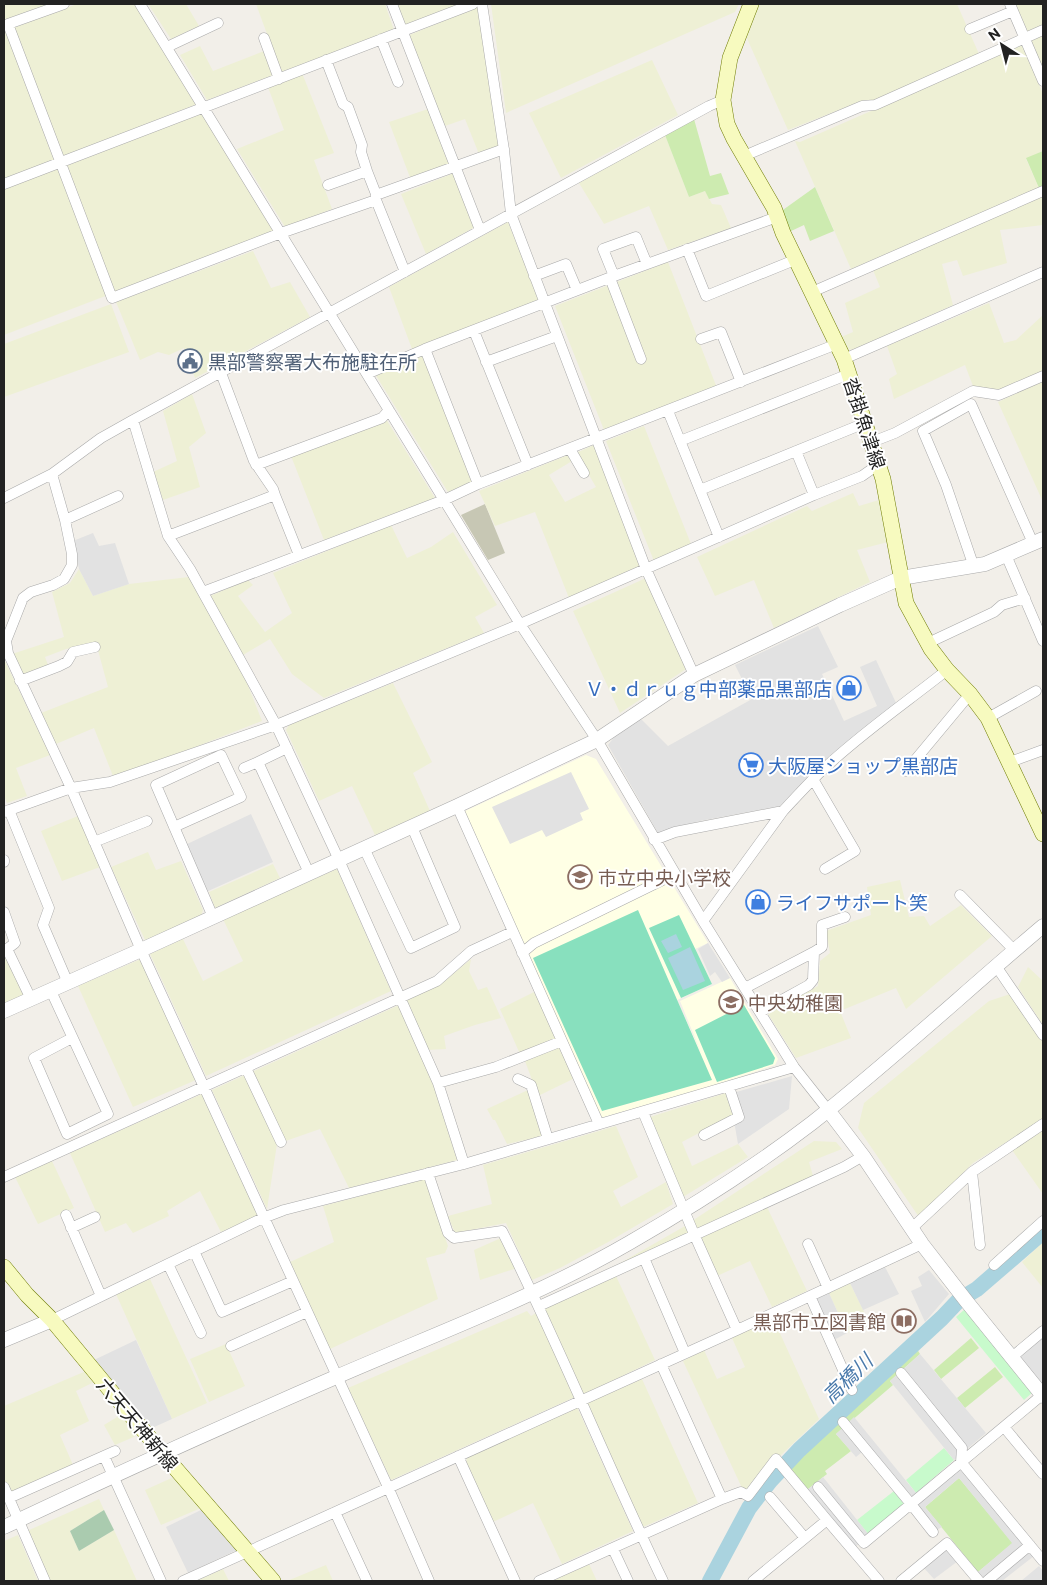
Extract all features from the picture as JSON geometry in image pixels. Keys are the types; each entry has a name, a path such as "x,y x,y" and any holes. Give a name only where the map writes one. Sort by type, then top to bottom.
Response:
{"main road":[{"name":"沓掛魚津線","path":"751,4 730,58 723,100 727,124 769,199 844,359 883,479 906,603 928,644 947,670 970,694 988,718 1043,834"},
{"name":"六天天神新線","path":"4,1267 27,1295 52,1320 163,1454 273,1581"}],"street":[{"path":"64,4 6,25 112,298 504,149"},
{"path":"140,4 520,624 596,740 674,874 794,1067 863,1156 922,1244 1043,1395 864,1543 818,1487"},
{"path":"392,4 480,230"},
{"path":"4,184 473,4"},
{"path":"482,4 504,149 511,214 646,569 694,675"},
{"path":"970,29 1011,8 1043,81"},
{"path":"167,47 218,23"},
{"path":"744,156 862,106 876,105 1043,30"},
{"path":"264,38 279,78"},
{"path":"380,40 398,82"},
{"path":"326,60 343,104 348,107 362,145 361,152 376,198 405,272"},
{"path":"4,498 52,474 101,438 133,420 222,373 480,230 723,100"},
{"path":"328,185 367,171"},
{"path":"812,292 1043,191"},
{"path":"367,374 425,349 577,290 777,216"},
{"path":"641,359 604,249 636,237 646,264"},
{"path":"687,249 706,296 796,259"},
{"path":"534,276 566,264 577,290"},
{"path":"844,359 1043,273"},
{"path":"474,331 528,466"},
{"path":"701,339 721,332 741,382"},
{"path":"486,362 557,336"},
{"path":"203,592 444,500 478,484 837,344"},
{"path":"425,349 478,484"},
{"path":"222,373 254,461 275,495 299,555"},
{"path":"680,441 849,374"},
{"path":"872,442 895,433 973,392 1000,395 1043,376"},
{"path":"4,1011 412,827 596,740 694,675 781,632 901,578 974,567 1038,541 971,404 923,431 946,485 974,567"},
{"path":"256,465 382,418 389,410"},
{"path":"668,411 718,537"},
{"path":"133,420 168,536 203,592 287,748 438,1083 464,1164"},
{"path":"700,490 865,423"},
{"path":"570,449 584,473"},
{"path":"796,451 814,495"},
{"path":"68,983 43,925 49,908 6,811 71,788 110,782 276,725 520,624 814,495 862,476 879,464"},
{"path":"52,474 72,554 72,565 64,579 53,585 31,592 23,598 6,641 6,654 71,788 142,950 429,1581"},
{"path":"168,536 275,495"},
{"path":"64,520 118,496"},
{"path":"1006,555 1041,630 1043,641"},
{"path":"928,644 994,612 1002,605 1025,598"},
{"path":"20,681 67,662 73,652 95,647"},
{"path":"703,921 783,811 813,779 870,730 947,670"},
{"path":"988,718 1036,691"},
{"path":"906,771 970,694"},
{"path":"244,768 287,748"},
{"path":"1010,762 1043,750"},
{"path":"174,827 240,797 221,755 156,785 174,827 214,917"},
{"path":"258,762 308,873"},
{"path":"813,779 855,851 825,869"},
{"path":"456,806 599,1124"},
{"path":"654,840 674,832 783,811"},
{"path":"94,842 147,821"},
{"path":"364,848 411,948 456,927 412,827"},
{"path":"522,953 534,943 674,874"},
{"path":"960,895 1014,950"},
{"path":"4,912 15,943 6,950 31,999"},
{"path":"744,988 822,947 822,925 845,917"},
{"path":"4,1527 163,1454 472,1320 583,1269 684,1210 777,1148 828,1110 897,1053 1043,926"},
{"path":"4,1177 437,981 471,951 512,932"},
{"path":"760,1012 809,985 813,980 814,952"},
{"path":"996,966 1043,1035"},
{"path":"50,990 108,1114 67,1134 34,1058 72,1038"},
{"path":"438,1083 496,1067 562,1041"},
{"path":"4,1340 52,1320 194,1251 284,1210 464,1164 794,1067"},
{"path":"246,1068 281,1142"},
{"path":"518,1079 531,1085 548,1139"},
{"path":"704,1135 739,1117 729,1087"},
{"path":"643,1112 737,1330"},
{"path":"912,1228 972,1172 1043,1124"},
{"path":"539,1306 844,1167 863,1156"},
{"path":"972,1172 980,1244"},
{"path":"428,1173 448,1232 454,1238 502,1231 533,1292 641,1536 663,1581"},
{"path":"66,1215 101,1296"},
{"path":"72,1228 95,1217"},
{"path":"994,1265 1043,1221"},
{"path":"808,1244 828,1288"},
{"path":"184,1581 922,1244"},
{"path":"194,1251 222,1312 293,1281"},
{"path":"644,1258 685,1353"},
{"path":"168,1264 201,1333"},
{"path":"810,1296 852,1390"},
{"path":"231,1346 307,1312"},
{"path":"1012,1358 1043,1331"},
{"path":"661,1364 722,1498"},
{"path":"900,1373 962,1448 961,1462 1043,1562"},
{"path":"843,1422 933,1532"},
{"path":"1004,1427 1043,1474"},
{"path":"9,1498 115,1451"},
{"path":"104,1456 161,1581"},
{"path":"458,1456 515,1581"},
{"path":"539,1581 722,1498 741,1492 748,1496 776,1459 879,1581"},
{"path":"4,1488 45,1581"},
{"path":"770,1497 805,1538"},
{"path":"335,1512 367,1581"},
{"path":"753,1581 827,1520"},
{"path":"900,1581 947,1543 979,1581"},
{"path":"987,1581 1030,1545"},
{"path":"613,1548 628,1581"}],"shaded area":[{"path":"4,4 56,4 4,23"},
{"path":"77,4 135,4 197,104 62,157 13,28"},
{"path":"148,4 186,4 199,26 171,39"},
{"path":"256,4 385,4 394,30 281,72"},
{"path":"395,4 464,4 404,27"},
{"path":"491,4 739,4 735,12 506,113"},
{"path":"756,4 957,4 979,54 875,100 864,100 788,130 745,34"},
{"path":"1015,4 1043,4 1043,26 1028,33"},
{"path":"480,6 499,146 479,154 465,119 442,127 407,36"},
{"path":"6,32 54,160 4,179 4,33"},
{"path":"1043,35 1043,73 1030,40"},
{"path":"1022,45 1043,94 1043,151 1026,159 1039,188 851,269 795,141 800,142"},
{"path":"200,46 213,71 264,51 273,75 207,100 180,55"},
{"path":"652,60 678,115 561,178 529,113"},
{"path":"302,73 334,153 314,160 332,209 285,227 237,149 284,130 268,87"},
{"path":"428,109 449,165 411,180 389,122"},
{"path":"201,113 275,232 114,292 66,166"},
{"path":"665,135 689,197 705,191 712,204 721,205 731,228 668,250 649,206 604,224 579,183"},
{"path":"59,167 108,295 4,335 4,188"},
{"path":"454,173 475,227 426,254 401,194"},
{"path":"1043,196 1043,225 1000,230 1007,263 963,276 957,260 942,264 953,305 853,350 844,348 839,338 853,332 845,303 880,287 873,270"},
{"path":"508,222 539,300 412,349 389,287"},
{"path":"253,251 271,288 290,282 310,317 195,378 184,348 169,355 158,352 140,360 116,302"},
{"path":"668,262 717,388 604,430 555,306"},
{"path":"989,303 1004,343 1016,340 1043,315 1043,371 1000,390 973,386 965,365 894,399 889,379 897,374 887,346"},
{"path":"111,304 129,352 4,397 4,344"},
{"path":"423,355 473,482 448,492 375,374"},
{"path":"1043,381 1043,502 998,402"},
{"path":"192,394 206,433 189,447 200,487 163,500 153,472 177,461 163,411"},
{"path":"386,419 435,498 324,540 291,456"},
{"path":"644,426 691,544 654,561 606,441"},
{"path":"594,445 642,567 569,598 535,512 495,526 479,491 568,455 572,461 549,475 565,502 596,487 576,453"},
{"path":"853,493 859,506 879,500 888,542 857,550 870,582 774,628 754,580 715,596 697,557 807,506 812,511"},
{"path":"485,504 505,553 488,560 461,515"},
{"path":"391,525 407,558 431,547 453,532 497,605 475,617 484,633 324,698 292,674 270,639 243,655 210,596 248,580 253,585 238,596 265,632 292,613 273,573"},
{"path":"93,533 99,546 115,543 129,584 93,596 79,569 73,541"},
{"path":"79,569 93,596 129,584 189,577 243,673 262,721 157,762 113,776 94,728 56,744 41,713 108,687 96,643 66,649 45,657 48,665 23,678 12,654 64,637 52,592 70,583"},
{"path":"646,578 686,669 620,713 573,611"},
{"path":"818,626 838,667 822,674 844,721 877,706 860,667 876,660 897,705 865,727 831,755 780,806 700,821 658,833 608,745 615,736 641,719 668,746 752,699 735,665"},
{"path":"4,659 50,755 16,768 27,796 7,803 4,796"},
{"path":"393,683 432,762 413,773 430,811 375,835 352,786 319,801 286,730 289,725"},
{"name":"市立中央小学校","path":"586,755 596,759 708,943 695,949 712,984 677,1000 702,1055 680,1001 730,978 778,1059 775,1065 715,1085 600,1118 463,812"},
{"path":"571,772 589,809 580,813 583,820 546,837 542,830 510,844 492,807"},
{"path":"251,814 273,862 206,892 185,845"},
{"path":"78,816 100,867 62,881 41,831"},
{"path":"148,852 156,870 181,861 203,910 201,916 145,940 111,867"},
{"path":"273,864 280,878 215,908 209,892"},
{"path":"337,869 391,991 206,1076 150,954 183,939 203,981 243,961 223,919"},
{"path":"900,880 909,917 924,916 930,926 961,905 992,936 906,1009 896,988 840,1011 851,1038 796,1058 768,1014 818,986 820,961 830,953 826,931 871,915 867,887"},
{"path":"708,943 730,978 722,982 715,972 710,976 698,949"},
{"path":"7,957 24,996 4,1005 4,958"},
{"path":"141,959 196,1080 133,1107 78,986"},
{"path":"471,959 469,971 478,990 487,987 501,1018 444,1036 446,1049 427,1050 406,1001 442,983"},
{"path":"1028,967 1043,981 1043,1025 1018,987"},
{"path":"534,992 558,1040 520,1054 500,1009"},
{"path":"1010,994 1043,1041 1043,1119 973,1163 919,1217 858,1128 864,1103 989,1001"},
{"path":"399,1005 433,1084 457,1160 349,1188 320,1129 277,1144 267,1209 212,1090"},
{"path":"559,1046 575,1078 538,1096 525,1061"},
{"path":"792,1076 789,1109 738,1144 733,1115 726,1095"},
{"path":"528,1090 543,1136 507,1144 487,1109"},
{"path":"726,1093 733,1115 682,1142 692,1166 738,1144 748,1157 683,1197 650,1117"},
{"path":"202,1094 258,1216 221,1232 200,1191 167,1211 169,1216 133,1233 126,1223 105,1232 70,1153"},
{"path":"616,1126 638,1177 613,1191 621,1207 666,1182 673,1204 560,1268 532,1280 506,1223 455,1233 448,1216 492,1204 483,1165"},
{"path":"1043,1130 1043,1194 1012,1150"},
{"path":"814,1141 836,1142 842,1149 809,1162 813,1176 696,1230 692,1221"},
{"path":"52,1161 74,1208 38,1224 15,1177"},
{"path":"425,1179 448,1246 445,1253 426,1258 438,1299 330,1349 290,1262 334,1242 323,1206"},
{"path":"767,1207 807,1291 772,1307 750,1261 717,1276 699,1237"},
{"path":"685,1226 689,1234 610,1269"},
{"path":"501,1238 517,1268 480,1280 474,1250"},
{"path":"1043,1242 1043,1288 1022,1262"},
{"path":"885,1267 899,1294 863,1310 850,1283"},
{"path":"929,1270 949,1294 925,1322 911,1291 922,1286 918,1277"},
{"path":"616,1276 655,1360 583,1395 544,1309"},
{"path":"150,1279 207,1403 172,1419 116,1294"},
{"path":"850,1283 869,1322 847,1333 829,1293"},
{"path":"829,1293 847,1333 834,1340 813,1300"},
{"path":"527,1311 531,1316 536,1313 575,1397 391,1480 348,1388"},
{"path":"773,1318 819,1419 780,1456 747,1492 742,1488 683,1361 704,1350 717,1379 745,1367 732,1338"},
{"path":"1041,1338 1043,1340 1043,1386 1019,1357"},
{"path":"136,1340 172,1419 152,1428 94,1360"},
{"path":"226,1344 245,1386 209,1402 190,1359"},
{"path":"920,1354 986,1433 954,1460 890,1381"},
{"path":"86,1371 96,1381 76,1391 89,1421 60,1435 73,1465 9,1493 4,1481 4,1406"},
{"path":"642,1379 698,1503 643,1527 587,1403"},
{"path":"577,1407 633,1531 562,1564 533,1503 493,1522 466,1463 467,1458"},
{"path":"122,1414 138,1432 136,1436 115,1445 104,1425"},
{"path":"854,1417 916,1493 904,1504 862,1452 856,1457 836,1434"},
{"path":"961,1468 1034,1556 1002,1581 987,1581 978,1572 1012,1543 959,1478 925,1507 942,1527 935,1531 915,1505"},
{"path":"176,1476 201,1508 161,1525 145,1490"},
{"path":"823,1477 869,1535 854,1548 807,1490"},
{"path":"99,1499 104,1510 70,1531 79,1551 114,1530 137,1581 50,1581 27,1531"},
{"path":"203,1509 239,1549 188,1573 166,1527"},
{"path":"104,1510 114,1530 79,1551 70,1531"},
{"path":"18,1535 38,1581 4,1581 4,1541"},
{"path":"946,1546 958,1561 934,1579 923,1567"},
{"path":"589,1564 597,1581 552,1581"},
{"path":"326,1565 333,1581 287,1581"},
{"path":"1039,1566 1043,1571 1043,1581 1021,1581"},
{"path":"223,1569 229,1581 196,1581"}],"green space":[{"path":"694,119 710,176 721,173 729,194 709,199 705,191 689,197 665,135"},
{"path":"1043,151 1043,186 1039,188 1026,158"},
{"path":"815,187 834,231 810,241 804,225 789,232 780,212"},
{"path":"638,910 712,1080 602,1111 533,958"},
{"path":"679,915 712,984 681,998 649,928"},
{"path":"744,1005 775,1058 773,1064 717,1082 695,1030"},
{"path":"965,1309 1033,1392 1024,1400 956,1317"},
{"path":"971,1338 979,1348 941,1379 934,1370"},
{"path":"917,1349 920,1354 890,1381 893,1385 836,1434 851,1451 825,1471 827,1474 807,1490 789,1469"},
{"path":"995,1367 1003,1377 965,1408 957,1398"},
{"path":"944,1448 954,1460 916,1493 906,1480"},
{"path":"959,1478 1013,1543 978,1572 925,1507"},
{"path":"894,1491 904,1504 869,1535 857,1520"}],"water":[{"path":"676,934 682,947 668,953 661,941"},
{"path":"690,947 705,981 683,990 668,958"}],"waterway":[{"name":"高橋川","path":"710,1581 749,1508 770,1481 799,1450 942,1318 959,1300 977,1289 1043,1232"}],"place":[{"name":"黒部警察署大布施駐在所","path":"190,361"},
{"name":"Ｖ・ｄｒｕｇ中部薬品黒部店","path":"849,688"},
{"name":"大阪屋ショップ黒部店","path":"751,765"},
{"name":"市立中央小学校","path":"580,877"},
{"name":"ライフサポート笑","path":"758,902"},
{"name":"中央幼稚園","path":"731,1002"},
{"name":"黒部市立図書館","path":"904,1321"}]}
